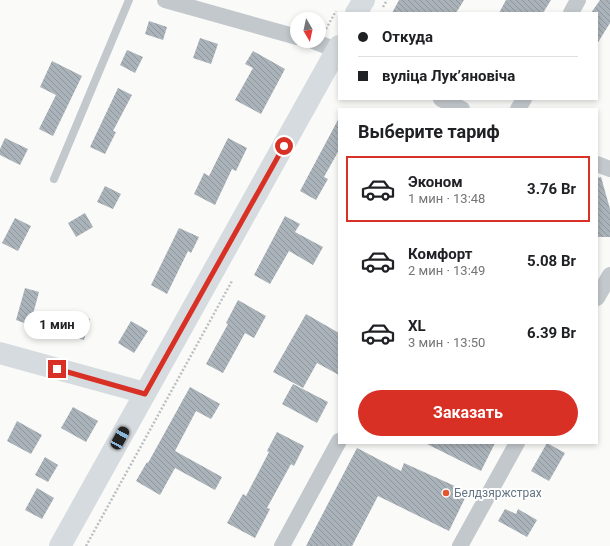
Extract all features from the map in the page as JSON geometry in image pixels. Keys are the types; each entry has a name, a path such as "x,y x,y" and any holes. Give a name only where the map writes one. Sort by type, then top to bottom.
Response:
{"main road":[{"path":"357,12 364,0"},
{"path":"60,546 338,49"},
{"path":"0,353 145,394"}],"street":[{"path":"164,0 290,35"},
{"path":"572,12 578,0"},
{"path":"326,45 338,49"},
{"path":"443,100 460,108"},
{"path":"598,164 610,169"},
{"path":"598,296 610,275"},
{"path":"282,546 338,443"},
{"path":"460,546 516,444"}],"lane":[{"path":"54,179 129,0"}],"path":[{"path":"86,546 236,274"}],"building":[{"path":"399,0 464,0 457,12 393,12"},
{"path":"506,0 551,0 544,12 500,12"},
{"path":"600,0 610,0 610,23 598,42 598,12 592,12"},
{"path":"149,21 167,27 163,40 145,34"},
{"path":"200,38 218,44 211,64 193,58"},
{"path":"127,50 143,57 135,73 120,65"},
{"path":"253,51 285,69 261,114 235,100 253,68 245,64"},
{"path":"52,61 82,76 53,136 39,129 56,95 40,87"},
{"path":"118,88 132,95 113,131 116,132 105,154 90,147"},
{"path":"338,120 338,152 324,177 328,179 316,200 300,191"},
{"path":"5,138 28,149 20,165 0,155 0,149"},
{"path":"228,138 247,148 236,171 232,169 215,205 194,194 204,173 209,176"},
{"path":"601,177 610,209 610,237 598,237 598,178"},
{"path":"105,186 121,194 113,209 97,202"},
{"path":"85,213 93,227 76,237 68,223"},
{"path":"285,216 300,224 295,232 323,247 313,265 289,251 270,284 254,275"},
{"path":"15,218 31,226 18,251 2,243"},
{"path":"179,228 199,237 191,253 188,251 167,294 151,285"},
{"path":"25,288 39,292 30,325 16,320"},
{"path":"238,300 266,316 254,338 245,333 223,373 206,364 228,324 226,323"},
{"path":"62,311 90,319 84,340 56,332"},
{"path":"306,314 338,332 338,374 317,363 303,388 273,372"},
{"path":"131,321 148,331 134,353 118,343"},
{"path":"293,384 328,402 317,423 282,404"},
{"path":"190,387 220,404 211,419 196,411 175,451 222,477 215,490 175,468 160,495 136,481 147,462 148,463"},
{"path":"73,407 98,421 86,442 61,428"},
{"path":"17,421 42,435 31,454 7,441"},
{"path":"277,432 304,446 294,466 291,464 267,508 270,509 255,538 227,523 243,494 246,496 269,452 267,451"},
{"path":"427,444 494,444 481,471"},
{"path":"546,444 565,453 549,481 531,471"},
{"path":"357,448 401,471 404,463 468,492 449,531 378,496 352,546 306,546"},
{"path":"45,457 58,465 48,482 35,475"},
{"path":"37,488 54,498 42,519 25,510"},
{"path":"505,509 516,514 518,509 537,520 527,537 498,521"}],"place":[{"name":"Белдзяржстрах","path":"446,493"}],"route":[{"path":"57,369 145,394 284,146"}]}
